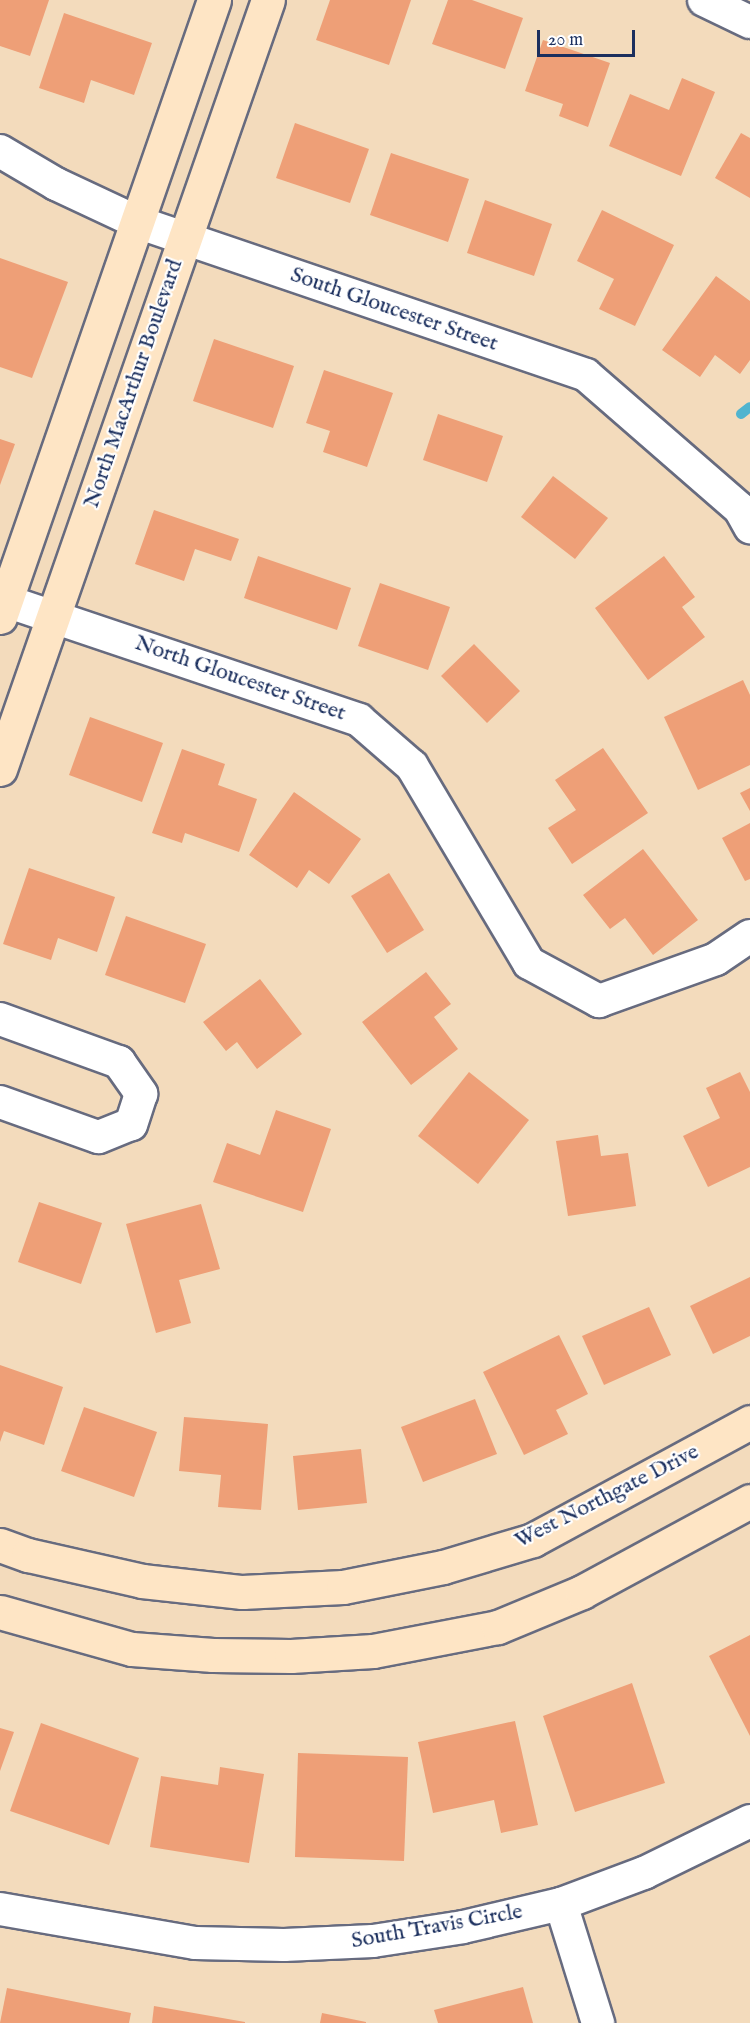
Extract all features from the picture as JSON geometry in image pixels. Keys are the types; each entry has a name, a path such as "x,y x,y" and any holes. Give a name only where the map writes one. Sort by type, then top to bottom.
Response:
{"main road":[{"path":"2,606 214,0"},
{"name":"North MacArthur Boulevard","path":"0,769 268,0"},
{"name":"West Northgate Drive","path":"0,1545 28,1555 149,1582 242,1592 343,1587 442,1567 533,1540 750,1422"},
{"path":"0,1612 132,1649 213,1655 291,1656 374,1651 498,1627 582,1592 750,1501"}],"street":[{"path":"704,0 750,22"},
{"name":"South Gloucester Street","path":"0,151 56,184 137,222 586,375 740,509 750,527"},
{"name":"North Gloucester Street","path":"2,606 54,616 359,720 412,766 529,963 599,1001 716,959 750,936"},
{"path":"0,1018 119,1062 141,1094 131,1124 98,1137 0,1102"},
{"name":"South Travis Circle","path":"0,1909 195,1943 284,1945 373,1941 463,1927 561,1904 644,1873 750,1821"},
{"path":"561,1904 598,2023"}],"building":[{"path":"0,0 49,0 30,56 0,46"},
{"path":"330,0 411,0 389,65 316,40"},
{"path":"448,0 472,0 523,18 505,69 432,44"},
{"path":"64,13 152,43 134,95 91,80 84,103 39,88"},
{"path":"543,40 610,63 588,127 559,116 563,104 525,91"},
{"path":"682,78 715,92 681,176 609,146 630,94 669,110"},
{"path":"295,123 369,149 350,203 276,178"},
{"path":"741,133 750,138 750,198 715,178"},
{"path":"391,153 469,179 448,242 370,215"},
{"path":"485,200 552,224 534,276 467,253"},
{"path":"602,210 674,245 635,326 599,309 614,279 577,261"},
{"path":"0,258 68,282 32,378 0,367"},
{"path":"716,276 750,301 750,360 740,374 715,355 700,377 662,350"},
{"path":"214,339 294,366 273,428 193,401"},
{"path":"324,370 393,393 367,467 323,452 330,431 306,423"},
{"path":"438,414 503,436 487,482 423,460"},
{"path":"0,439 15,444 0,485"},
{"path":"553,476 608,518 575,559 521,517"},
{"path":"154,510 239,539 231,561 195,549 184,581 135,564"},
{"path":"258,556 351,588 337,630 244,598"},
{"path":"664,556 695,597 682,607 705,637 648,680 595,608"},
{"path":"380,583 450,607 428,670 358,646"},
{"path":"474,644 520,691 487,723 441,676"},
{"path":"743,680 750,695 750,765 698,790 664,717"},
{"path":"90,717 163,743 142,802 69,775"},
{"path":"603,748 648,813 572,864 548,828 576,810 555,780"},
{"path":"182,749 225,764 218,785 257,799 239,852 185,833 182,843 152,833"},
{"path":"750,788 750,811 740,793"},
{"path":"294,792 361,839 329,884 309,870 297,888 249,855"},
{"path":"750,823 750,879 745,881 722,838"},
{"path":"643,849 698,920 653,955 625,918 610,929 583,895"},
{"path":"29,868 115,897 97,952 58,938 51,960 3,944"},
{"path":"389,873 424,930 387,953 351,896"},
{"path":"126,916 206,944 185,1003 105,975"},
{"path":"426,972 451,1004 434,1017 458,1049 411,1085 362,1022"},
{"path":"260,979 302,1034 257,1069 237,1042 226,1051 203,1022"},
{"path":"469,1072 529,1120 478,1184 418,1136"},
{"path":"740,1072 750,1092 750,1167 708,1187 683,1136 720,1118 706,1088"},
{"path":"276,1110 331,1129 303,1212 213,1182 227,1143 260,1155"},
{"path":"598,1135 601,1156 628,1153 636,1206 568,1216 556,1141"},
{"path":"39,1202 102,1223 81,1284 18,1262"},
{"path":"201,1204 220,1269 179,1280 191,1323 156,1333 126,1224"},
{"path":"750,1277 750,1336 713,1354 690,1306"},
{"path":"649,1307 671,1355 604,1385 582,1336"},
{"path":"559,1335 588,1394 556,1410 568,1434 524,1455 483,1372"},
{"path":"0,1365 63,1387 44,1445 4,1431 0,1442"},
{"path":"475,1399 497,1454 423,1482 401,1427"},
{"path":"84,1407 157,1432 134,1497 61,1471"},
{"path":"184,1417 268,1424 261,1510 218,1507 221,1475 179,1471"},
{"path":"361,1449 367,1503 298,1510 293,1456"},
{"path":"750,1635 750,1736 709,1656"},
{"path":"632,1683 665,1783 575,1812 543,1716"},
{"path":"515,1721 538,1825 501,1833 494,1800 433,1813 418,1742"},
{"path":"41,1723 139,1758 109,1845 10,1811"},
{"path":"0,1728 14,1732 0,1771"},
{"path":"298,1753 408,1757 404,1861 295,1857"},
{"path":"220,1767 264,1774 249,1863 150,1847 161,1776 218,1785"},
{"path":"523,1987 533,2023 438,2023 434,2010"},
{"path":"7,1988 131,2013 129,2023 0,2023"},
{"path":"154,2006 245,2022 245,2023 152,2023"},
{"path":"322,2013 366,2022 366,2023 320,2023"}],"waterway":[{"path":"741,414 750,407"}]}
